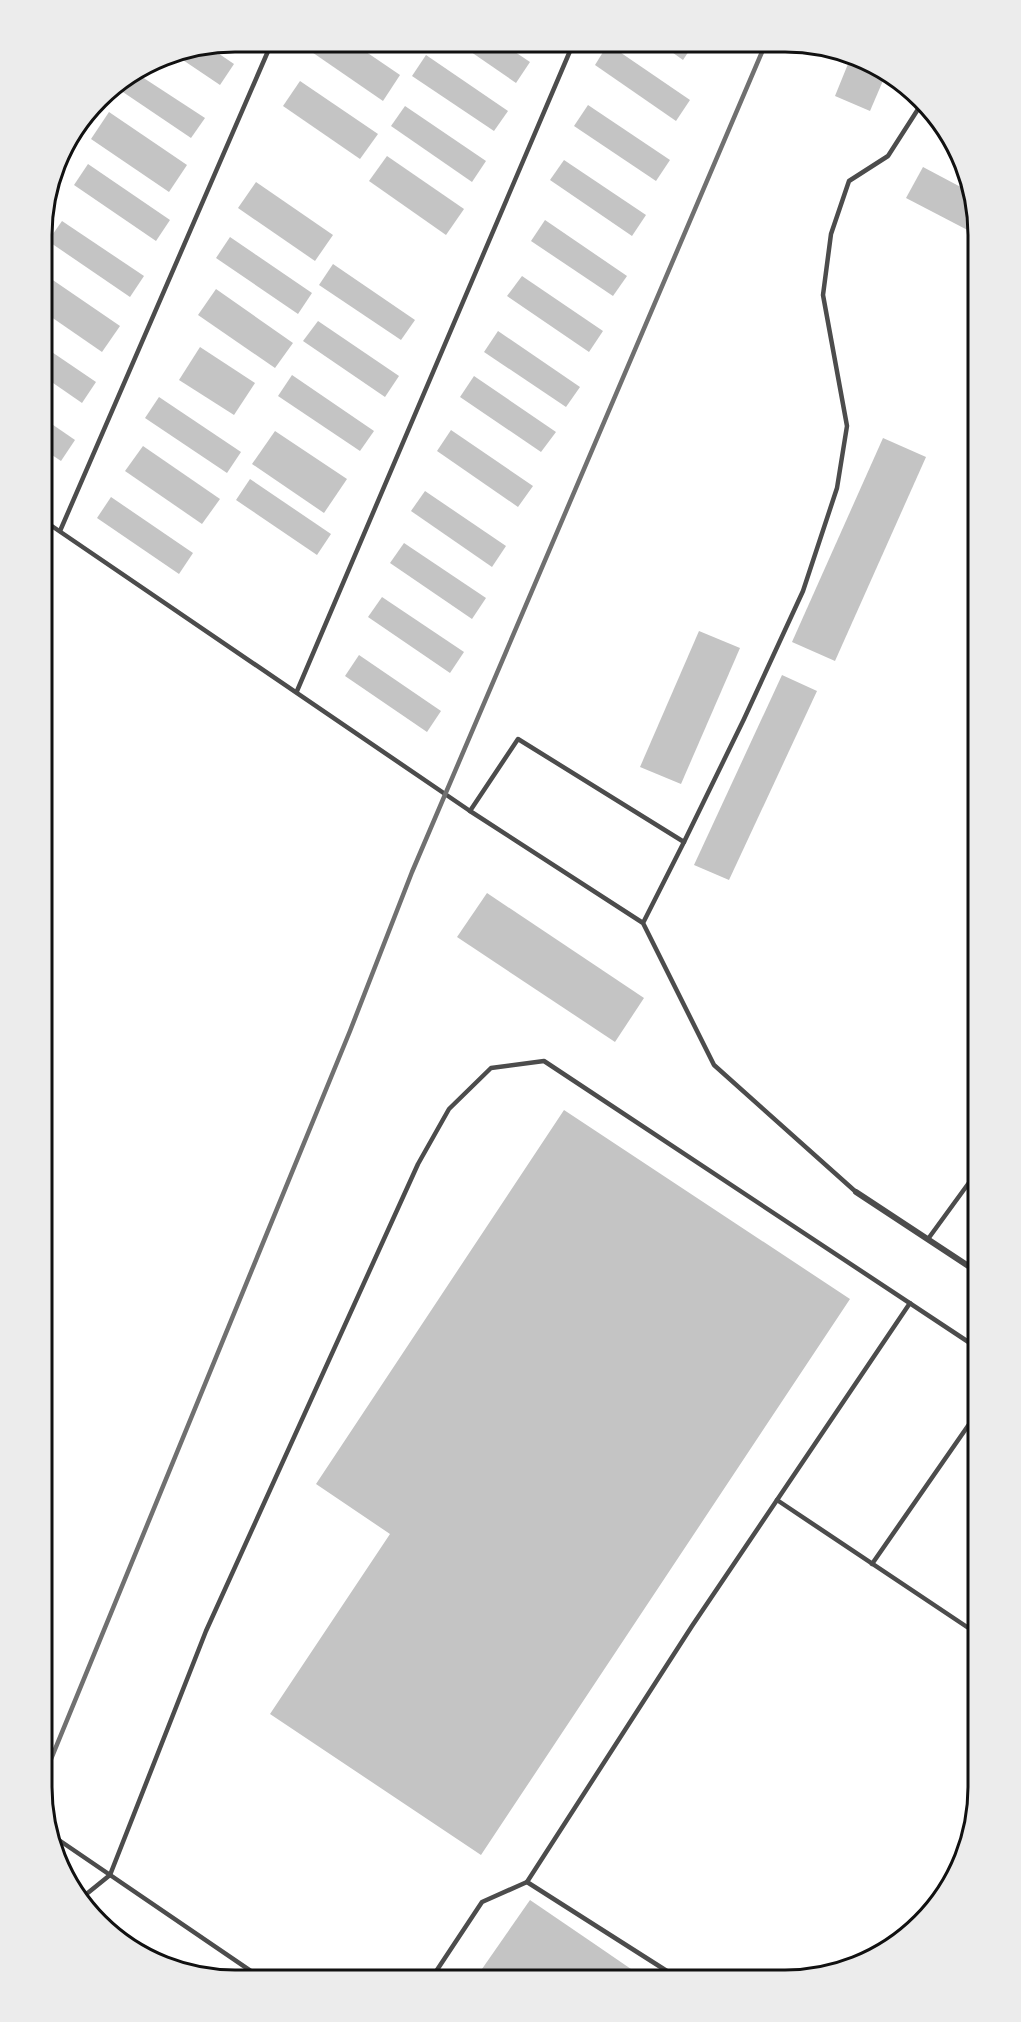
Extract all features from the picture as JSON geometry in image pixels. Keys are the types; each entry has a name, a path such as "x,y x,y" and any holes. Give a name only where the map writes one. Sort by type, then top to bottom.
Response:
{"street":[{"path":"856,1192 968,1266"}],"lane":[{"path":"297,691 569,52"},
{"path":"60,531 267,53"},
{"path":"643,923 744,719 803,591 837,488 847,426 823,295 831,234 849,181 888,156 918,110"},
{"path":"53,526 470,811 643,923 714,1065 856,1192"},
{"path":"470,811 518,739 684,842"},
{"path":"87,1894 110,1875 206,1631 418,1164 448,1109 491,1068 544,1060 968,1342"},
{"path":"928,1239 968,1184"},
{"path":"437,1970 482,1902 527,1882 692,1626 910,1303"},
{"path":"872,1564 968,1426"},
{"path":"777,1500 968,1628"},
{"path":"61,1842 249,1970"},
{"path":"527,1882 665,1970"}],"building":[{"path":"516,52 530,62 516,83 472,53"},
{"path":"603,52 620,52 690,100 676,121 595,65"},
{"path":"672,52 688,52 683,60"},
{"path":"313,53 367,53 400,75 383,101"},
{"path":"219,54 234,64 220,85 183,60"},
{"path":"426,55 508,111 494,131 412,76"},
{"path":"848,64 883,81 870,111 835,96"},
{"path":"143,78 205,118 191,138 123,92"},
{"path":"300,81 378,134 360,159 283,106"},
{"path":"588,105 670,160 656,181 574,126"},
{"path":"405,106 486,161 472,182 391,126"},
{"path":"109,112 187,165 169,192 91,139"},
{"path":"387,156 464,209 446,235 369,181"},
{"path":"564,160 646,215 632,236 550,180"},
{"path":"88,164 170,220 156,241 74,185"},
{"path":"923,167 962,188 968,230 906,198"},
{"path":"256,182 333,235 315,261 238,208"},
{"path":"545,220 627,276 613,296 531,241"},
{"path":"62,221 144,276 130,297 53,244 53,234"},
{"path":"230,237 312,293 298,314 216,258"},
{"path":"333,264 415,320 401,340 319,285"},
{"path":"522,276 603,331 589,352 507,296"},
{"path":"53,280 120,326 102,352 53,318"},
{"path":"216,289 293,343 275,368 198,315"},
{"path":"318,321 399,376 385,397 303,341"},
{"path":"498,331 580,387 566,407 484,352"},
{"path":"200,347 255,383 234,415 179,380"},
{"path":"53,353 96,382 82,403 53,383"},
{"path":"292,375 374,431 360,451 278,396"},
{"path":"474,376 556,432 541,452 460,397"},
{"path":"159,397 241,452 227,473 145,418"},
{"path":"53,425 75,440 61,461 53,456"},
{"path":"451,430 533,486 518,507 437,451"},
{"path":"275,431 347,479 324,513 252,464"},
{"path":"883,438 926,457 835,661 792,642"},
{"path":"143,446 220,499 202,524 125,471"},
{"path":"250,479 331,534 317,555 236,500"},
{"path":"425,491 506,546 492,567 411,511"},
{"path":"111,497 193,553 179,574 97,518"},
{"path":"404,543 486,598 472,619 390,563"},
{"path":"382,597 464,652 450,673 368,617"},
{"path":"699,631 740,648 681,784 640,767"},
{"path":"359,655 441,711 427,732 345,676"},
{"path":"782,675 817,691 729,880 694,865"},
{"path":"487,893 644,998 615,1042 457,937"},
{"path":"564,1110 850,1299 481,1855 270,1714 390,1534 316,1484"},
{"path":"530,1900 632,1970 481,1970"}],"railway":[{"path":"52,1757 350,1031 412,872 762,52"}]}
